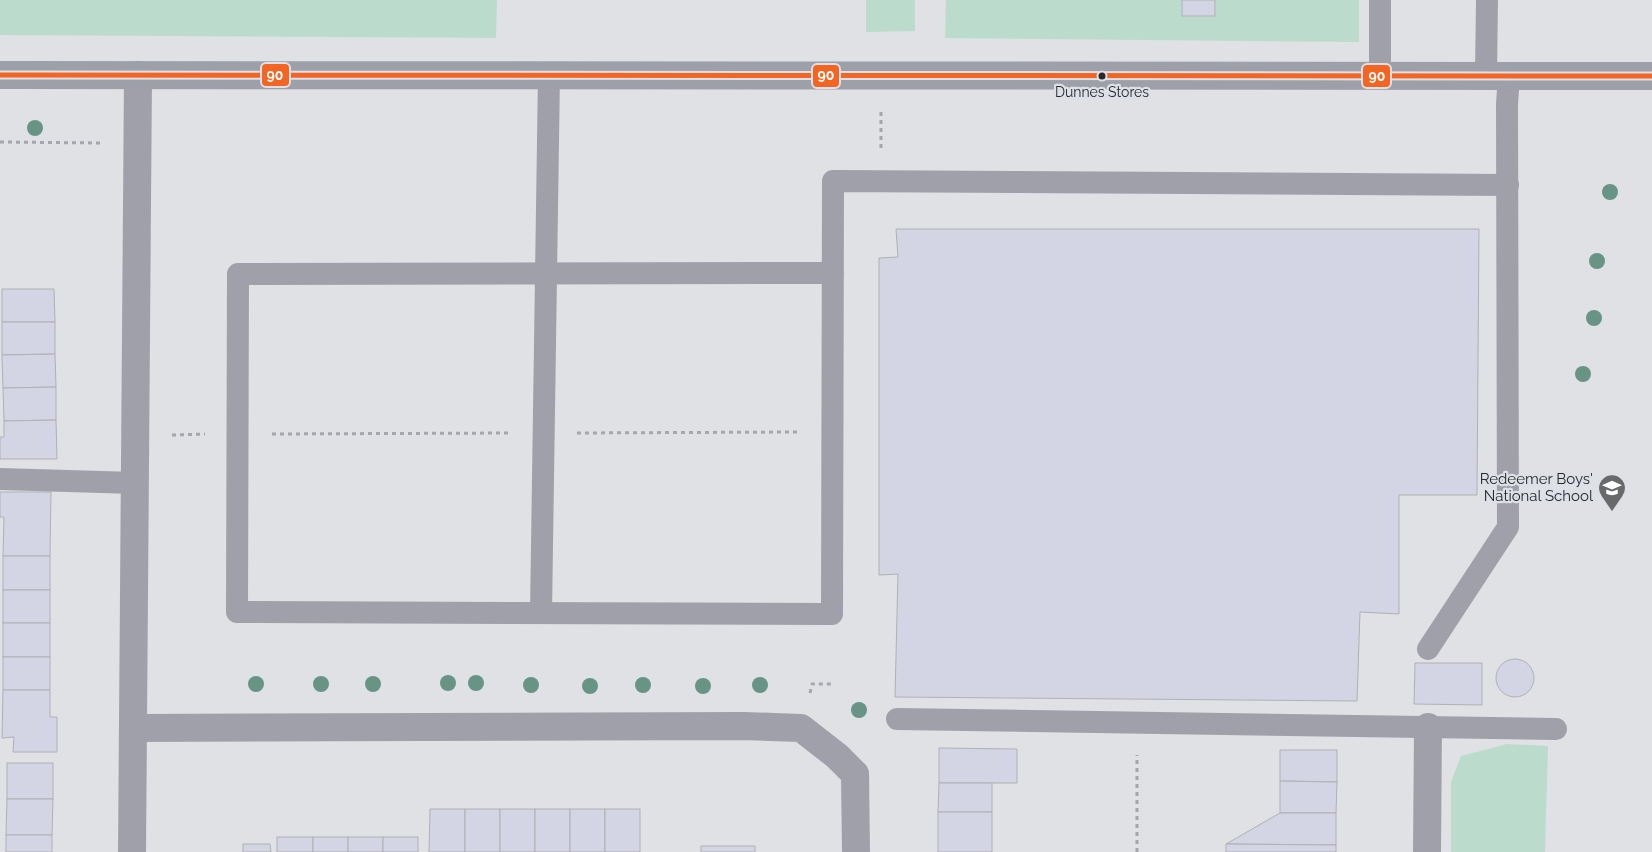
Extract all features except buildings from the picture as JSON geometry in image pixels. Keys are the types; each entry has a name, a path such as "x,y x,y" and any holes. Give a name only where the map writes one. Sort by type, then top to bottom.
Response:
{"street":[{"path":"0,75 881,74 1652,76"},
{"path":"132,852 138,75"},
{"path":"133,728 744,726 801,728 837,756 855,774 856,852"},
{"path":"1427,852 1428,727"}],"lane":[{"path":"1380,0 1380,75"},
{"path":"1428,649 1508,527 1507,104 1498,75 1487,0"},
{"path":"541,613 549,74"},
{"path":"833,273 238,274 237,612 832,614 832,432 833,273 833,181 1508,185"},
{"path":"0,479 135,483"},
{"path":"896,719 1556,728"}],"path":[{"path":"881,74 881,181"},
{"path":"0,142 138,143"},
{"path":"136,435 832,432"},
{"path":"1137,722 1137,852"}],"green space":[{"path":"0,0 497,0 496,38 0,35"},
{"path":"866,0 915,0 915,31 866,32"},
{"path":"946,0 1359,0 1359,42 945,38"},
{"path":"1507,744 1548,746 1545,852 1451,852 1451,782 1461,756"}],"transit line":[{"name":"90","path":"0,75 1652,76"}],"place":[{"name":"Dunnes Stores","path":"1102,76"},
{"name":"Redeemer Boys' National School","path":"1612,512"}]}
